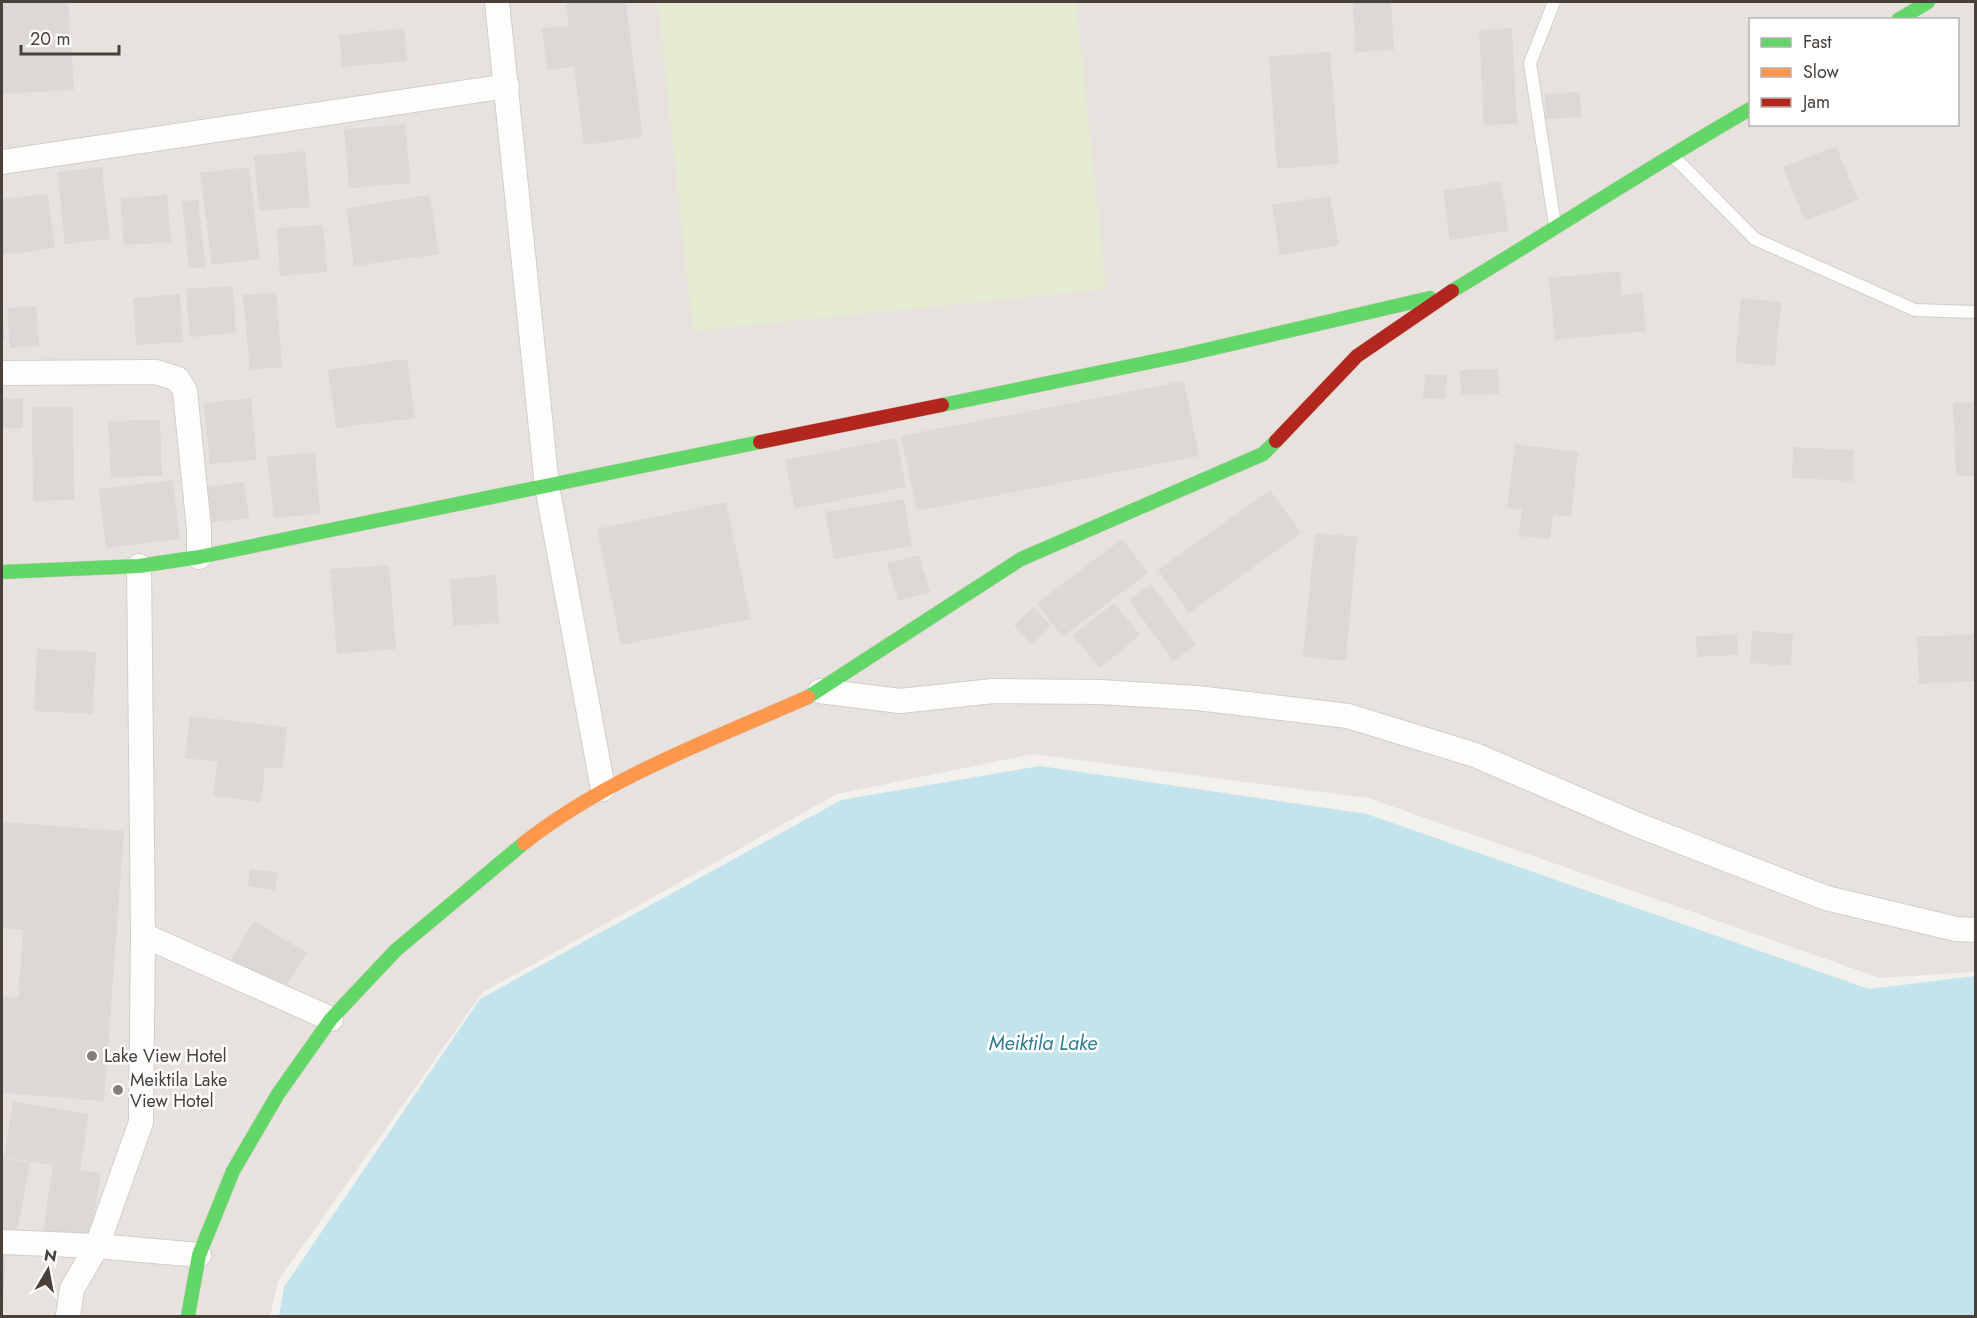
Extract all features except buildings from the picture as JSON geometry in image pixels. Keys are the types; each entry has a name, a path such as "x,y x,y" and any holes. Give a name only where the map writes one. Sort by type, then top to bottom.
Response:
{"street":[{"path":"497,2 547,486 603,789"},
{"path":"1901,18 1928,2"},
{"path":"2,162 507,86"},
{"path":"188,1317 199,1255 233,1171 278,1094 331,1019 396,950 453,899 549,823 603,789 820,691 1021,560 1263,454 1356,356 1447,294 1556,229 1671,154 1749,110"},
{"path":"2,572 139,566 199,557 1184,355 1447,294"},
{"path":"2,373 156,372 178,379 185,391 200,529 199,557"},
{"path":"68,1317 72,1289 97,1246 141,1122 143,935 139,566"},
{"path":"820,691 900,701 993,691 1100,692 1197,698 1348,716 1475,755 1638,825 1826,898 1956,929 1976,930"},
{"path":"143,935 331,1019"},
{"path":"2,1242 97,1246 199,1255"}],"lane":[{"path":"1554,2 1530,63 1556,229"},
{"path":"1671,154 1755,239 1916,310 1976,312"}],"shaded area":[{"path":"2,2 1975,2 1975,972 1880,978 1368,798 1033,754 837,794 482,993 278,1281 270,1316 2,1316"}],"green space":[{"path":"658,2 1076,2 1106,289 693,331"}],"water":[{"name":"Meiktila Lake","path":"1040,766 1367,814 1869,989 1975,976 1975,1316 279,1316 284,1287 480,999 841,800"}],"traffic: fast":[{"path":"1901,18 1928,2"},
{"path":"1452,291 1749,110"},
{"path":"942,405 1184,355 1430,298"},
{"path":"808,697 1021,559 1263,454 1276,441"},
{"path":"2,572 139,566 199,557 760,442"},
{"path":"188,1316 199,1255 233,1171 278,1094 331,1019 396,950 524,843"}],"traffic: slow":[{"path":"524,843 590,798 625,779 808,697"}],"traffic: jam":[{"path":"1276,441 1357,356 1452,291"},
{"path":"760,442 942,405"}],"place":[{"name":"Lake View Hotel","path":"92,1056"},
{"name":"Meiktila Lake View Hotel","path":"118,1090"}]}
